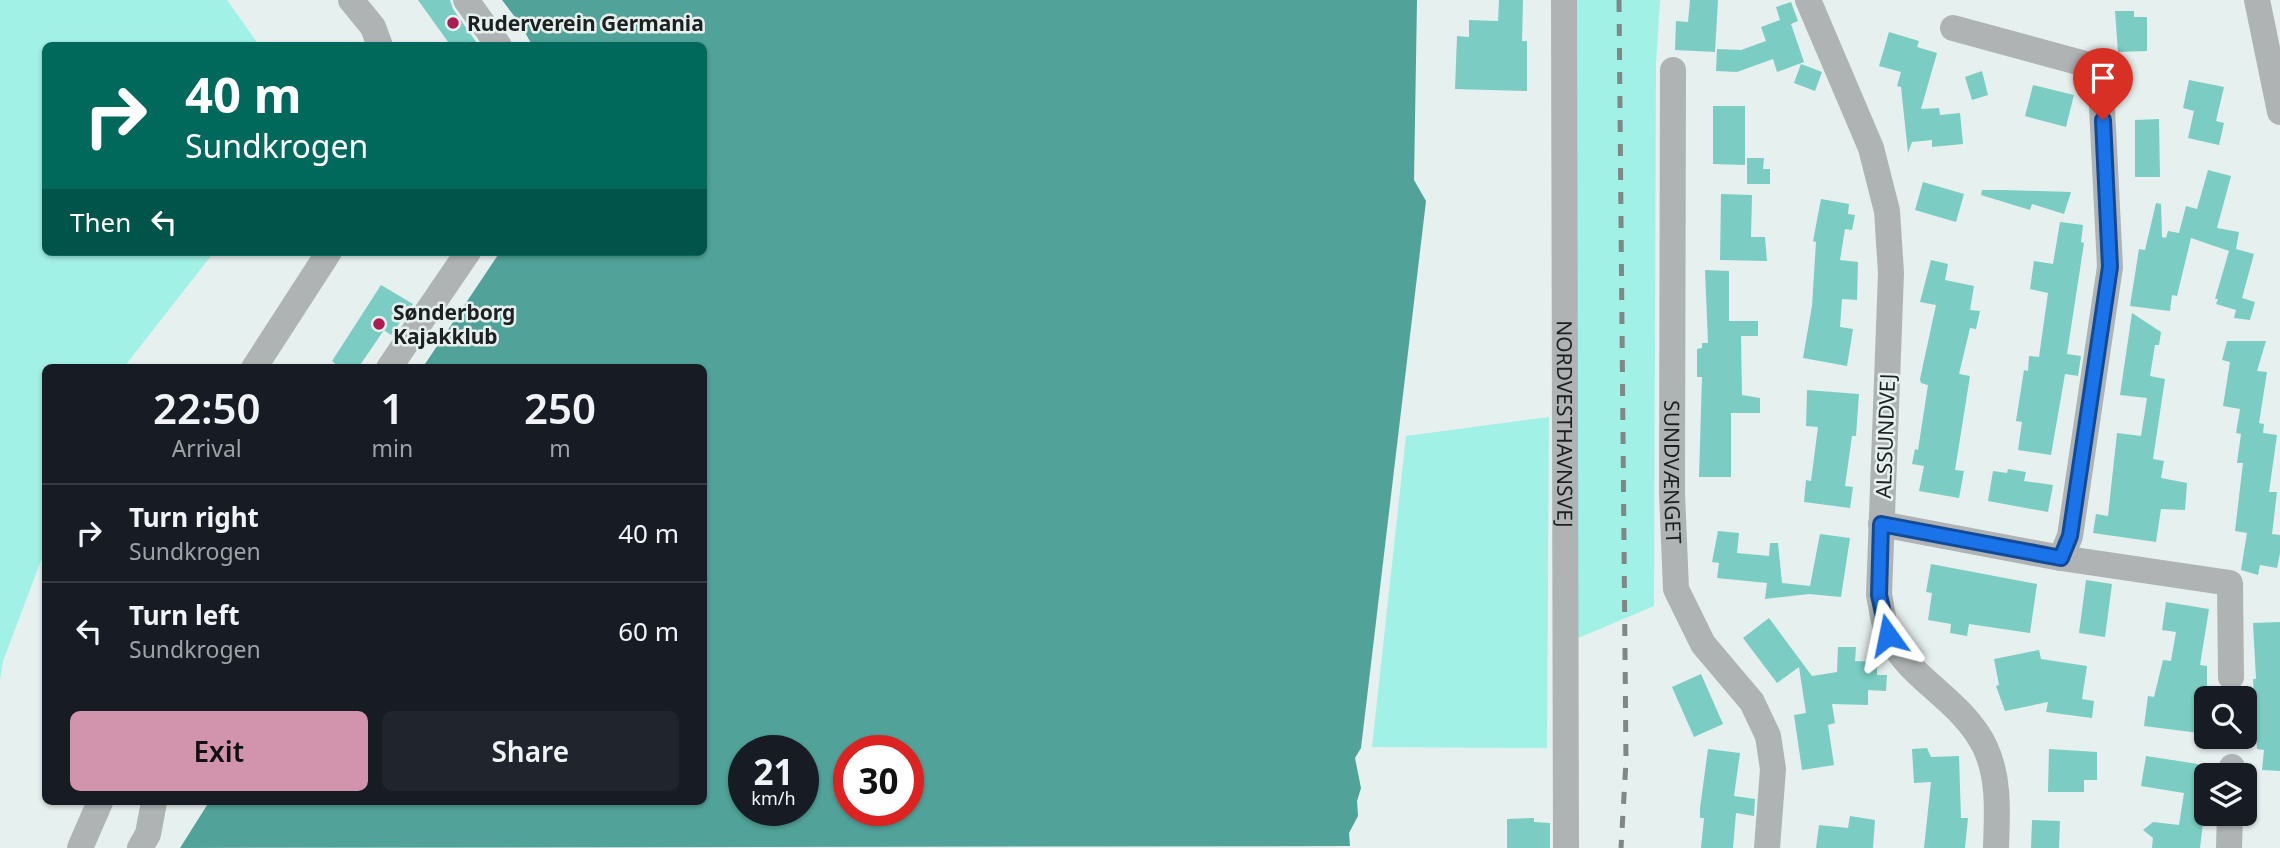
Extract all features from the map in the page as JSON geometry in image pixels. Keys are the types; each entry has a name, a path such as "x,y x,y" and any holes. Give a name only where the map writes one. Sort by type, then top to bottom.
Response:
{"street":[{"path":"351,0 373,27 379,42"},
{"path":"466,0 496,42"},
{"name":"NORDVESTHAVNSVEJ","path":"1564,0 1566,848"},
{"name":"ALSSUNDVEJ","path":"1808,0 1871,148 1887,211 1891,273 1879,595 1888,635 1906,663 1961,712 1985,747 1997,789 1996,848"},
{"path":"2258,0 2280,112"},
{"path":"1954,29 2100,68 2110,267 2070,536 2061,558"},
{"name":"SUNDVÆNGET","path":"1673,70 1672,494 1675,589 1703,644 1752,702 1768,736 1773,769 1767,848"},
{"path":"257,364 326,256"},
{"path":"392,364 465,256"},
{"path":"1881,524 2061,558 2230,583 2231,677"},
{"path":"80,848 99,805"},
{"path":"140,848 148,834 153,805"},
{"path":"2229,848 2230,826"}],"shaded area":[{"path":"0,0 227,0 257,42 42,42 42,256 211,256 126,364 42,364 42,558 3,661 0,680"},
{"path":"502,0 1417,0 1414,180 1426,201 1361,748 1355,758 1361,788 1357,801 1358,816 1349,833 1350,846 180,848 207,805 707,805 707,364 425,364 497,256 707,256 707,42 530,42"},
{"path":"1574,0 1660,0 1656,64 1654,606 1576,639"},
{"path":"1549,417 1547,748 1372,747 1406,436"}],"building":[{"name":"Ruderverein Germania","path":"418,0 450,0 453,9 476,42 448,42"},
{"path":"1499,0 1523,0 1522,41 1527,41 1527,91 1455,89 1457,36 1469,37 1469,20 1498,21"},
{"path":"1690,0 1718,0 1715,52 1675,50 1676,21 1688,22"},
{"path":"1791,2 1798,21 1791,24 1804,62 1777,72 1773,59 1737,72 1716,71 1717,49 1741,50 1766,41 1761,27 1780,20 1776,7"},
{"path":"2115,11 2134,11 2134,17 2147,17 2147,51 2118,52"},
{"path":"1889,32 1919,41 1917,47 1937,53 1921,109 1939,108 1940,115 1960,113 1963,144 1932,147 1932,140 1912,142 1908,153 1901,87 1897,86 1901,72 1879,66"},
{"path":"1801,64 1822,72 1815,91 1794,83"},
{"path":"1982,71 1988,95 1972,100 1965,77"},
{"path":"2189,80 2224,87 2216,121 2224,123 2219,145 2188,138 2194,111 2183,108"},
{"path":"2033,85 2074,95 2066,127 2025,116"},
{"path":"1713,106 1745,106 1745,165 1713,164"},
{"path":"2159,119 2160,177 2135,177 2135,120"},
{"path":"1747,158 1764,158 1763,169 1770,169 1770,184 1747,184"},
{"path":"2208,170 2231,176 2217,228 2239,232 2236,249 2254,254 2242,298 2255,302 2250,320 2234,318 2236,310 2216,304 2218,299 2215,299 2229,251 2191,238 2177,296 2172,295 2170,311 2130,306 2139,249 2145,250 2156,203 2161,204 2162,237 2166,238 2168,231 2179,233 2186,206 2197,209"},
{"path":"1923,182 1964,194 1956,222 1915,210"},
{"path":"1982,190 2071,192 2064,214 2032,204 2030,210 1981,195"},
{"path":"1721,194 1752,195 1751,237 1765,237 1767,261 1720,260"},
{"path":"1821,199 1849,204 1848,214 1855,215 1852,230 1845,229 1840,260 1858,262 1857,300 1842,299 1840,327 1853,329 1847,366 1803,358 1812,306 1816,242 1813,241"},
{"path":"2060,222 2083,225 2081,242 2084,243 2067,354 2081,356 2078,376 2065,374 2051,455 2018,450 2022,422 2016,421 2024,370 2028,371 2029,356 2039,357 2048,293 2030,289 2034,261 2053,264"},
{"path":"1931,260 1948,264 1945,280 1974,286 1970,310 1980,311 1976,329 1970,328 1959,374 1970,376 1955,470 1964,471 1959,498 1919,491 1924,466 1912,464 1915,449 1918,450 1928,385 1921,383 1920,379 1936,305 1920,302"},
{"path":"1705,270 1729,271 1729,321 1758,321 1758,336 1741,336 1742,395 1760,398 1760,413 1731,413 1731,477 1699,477 1702,377 1697,377 1697,349 1702,348 1702,343 1708,343"},
{"name":"Sønderborg Kajakklub","path":"381,285 413,304 391,335 384,330 361,364 335,364 332,361"},
{"path":"2132,313 2161,332 2159,345 2155,345 2150,376 2165,379 2153,459 2164,461 2161,478 2187,483 2185,510 2161,509 2156,542 2093,533 2096,514 2108,516 2117,433 2141,436 2147,398 2120,395"},
{"path":"2227,341 2266,341 2257,371 2267,372 2259,423 2264,424 2263,433 2277,435 2269,492 2277,492 2272,534 2280,535 2280,553 2277,568 2260,565 2258,575 2241,570 2247,533 2235,531 2243,463 2237,463 2241,434 2236,433 2240,409 2223,406 2230,362 2222,360"},
{"path":"1807,390 1859,394 1856,436 1852,436 1845,486 1853,487 1850,508 1804,502 1806,480 1811,481 1818,427 1806,426"},
{"path":"2008,469 2026,472 2024,481 2053,485 2048,512 1988,501 1993,471 2007,473"},
{"path":"1718,531 1739,533 1737,553 1769,556 1770,543 1778,543 1782,583 1810,586 1820,534 1850,538 1841,597 1809,594 1765,599 1767,583 1717,578 1719,563 1712,562"},
{"path":"1931,564 2037,584 2030,633 1969,624 1967,636 1950,633 1951,624 1928,620 1932,593 1926,592"},
{"path":"2086,580 2112,584 2105,637 2079,633"},
{"path":"2166,602 2209,609 2200,665 2207,666 2207,686 2194,686 2194,732 2144,726 2148,696 2154,697 2163,660 2171,661 2176,632 2162,630"},
{"path":"1769,618 1812,676 1837,672 1838,647 1856,647 1855,661 1877,662 1877,675 1887,675 1886,691 1868,690 1868,705 1832,704 1835,723 1828,725 1834,765 1802,770 1794,715 1806,713 1799,667 1777,683 1743,638"},
{"path":"2280,622 2280,771 2262,770 2264,750 2257,749 2253,623"},
{"path":"2039,650 2041,659 2087,666 2082,699 2094,701 2092,718 2046,712 2048,702 2005,711 1996,686 1999,685 1994,659"},
{"path":"1701,674 1723,724 1694,737 1672,687"},
{"path":"1927,748 1931,757 1959,756 1961,818 1968,818 1965,848 1924,848 1931,782 1914,783 1912,749"},
{"path":"1708,749 1740,753 1734,796 1755,799 1754,816 1736,813 1733,848 1701,848 1704,818 1700,818 1700,808"},
{"path":"2049,749 2097,752 2097,780 2084,780 2084,792 2048,792"},
{"path":"2146,756 2194,763 2194,826 2203,826 2200,848 2152,848 2153,838 2143,830 2153,822 2179,825 2184,793 2141,786"},
{"path":"1850,816 1875,820 1873,848 1816,848 1819,825 1848,828"},
{"path":"1534,818 1534,822 1550,823 1550,848 1507,848 1507,819"},
{"path":"2032,820 2060,821 2059,848 2031,848"}],"railway":[{"path":"1619,0 1626,761 1621,848"}],"place":[{"name":"Ruderverein Germania","path":"453,23"},
{"name":"Sønderborg Kajakklub","path":"379,324"}],"route":[{"path":"1888,635 1879,595 1881,524 2061,558 2070,536 2110,267 2103,120"}]}
